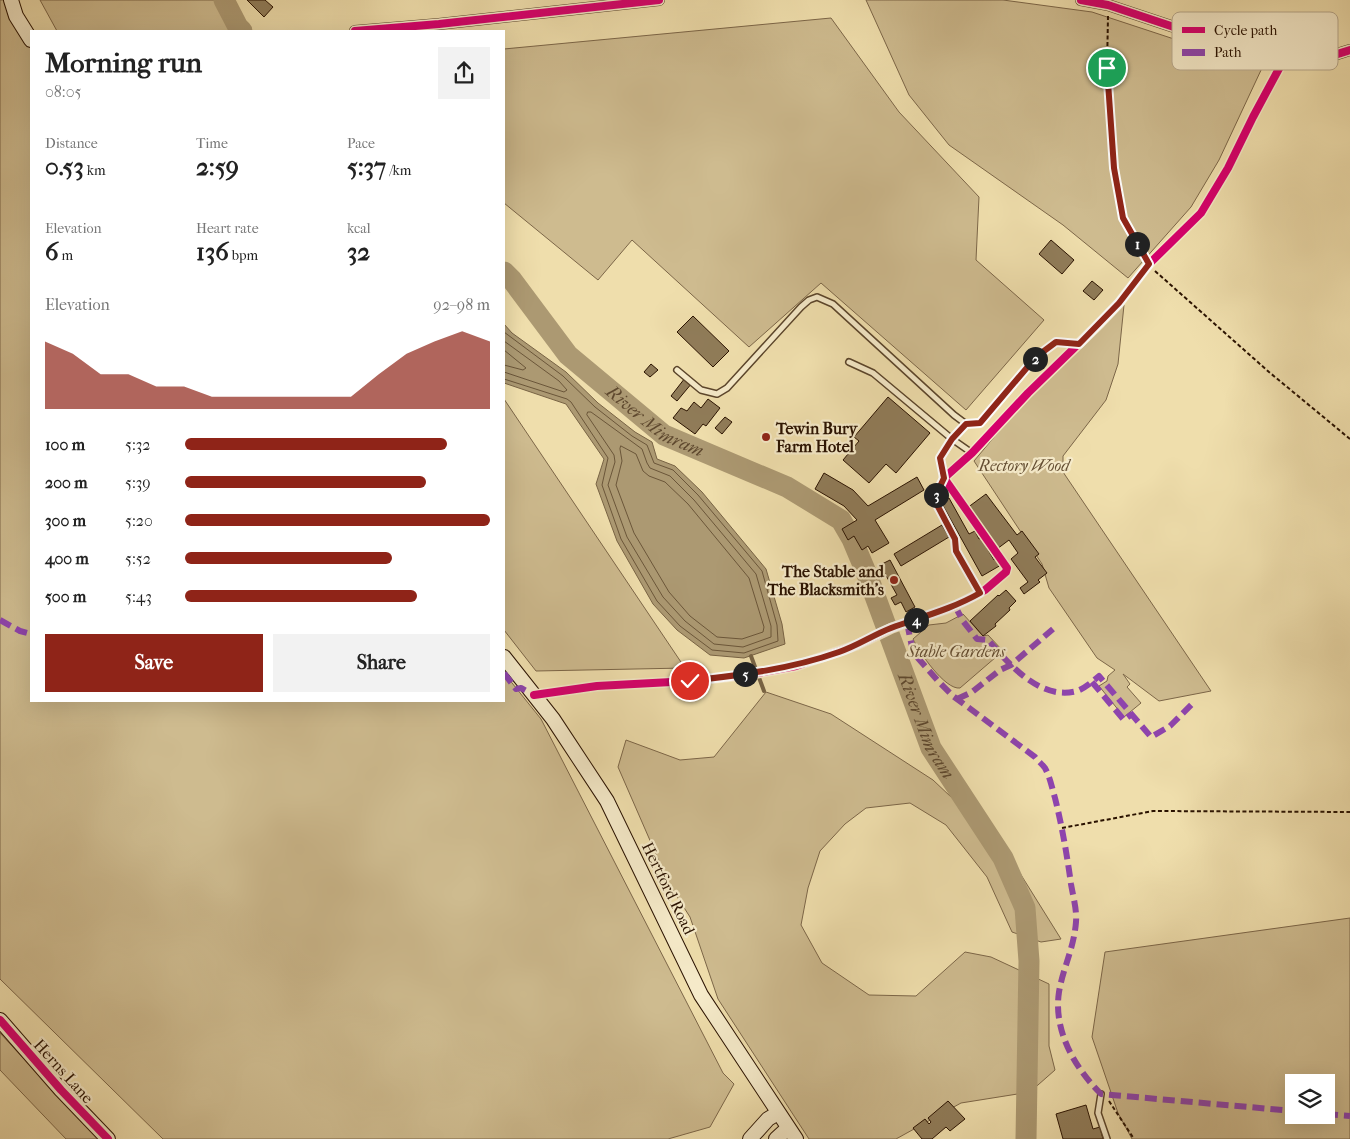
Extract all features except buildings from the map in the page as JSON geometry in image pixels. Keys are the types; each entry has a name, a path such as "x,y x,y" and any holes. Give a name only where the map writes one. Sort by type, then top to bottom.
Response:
{"main road":[{"path":"10,0 16,16 30,38"},
{"name":"Hertford Road","path":"505,658 553,719 607,801 701,995 792,1133"},
{"name":"Herns Lane","path":"0,1020 61,1090 108,1139"},
{"path":"750,1139 768,1119 778,1113"},
{"path":"776,1139 792,1133"}],"street":[{"path":"367,30 659,0"},
{"path":"1081,0 1108,5 1172,26"},
{"path":"1338,54 1350,50"}],"lane":[{"path":"677,370 701,390 717,394 726,388 808,300 817,297 833,304 954,415 966,424 980,423 1036,357 1056,342 1079,344 1119,303 1149,264 1201,213 1228,168 1278,70"},
{"path":"849,362 872,373 952,439 972,453 944,478 934,499 955,539 956,551 980,593"},
{"path":"534,695 598,686 690,681 752,674 796,666 857,646 880,633 955,606 980,593 1006,572 1006,568 944,478 940,458 952,439 966,424"},
{"path":"1102,1094 1098,1113 1107,1139"}],"path":[{"path":"1108,5 1107,68 1114,168 1123,218 1149,264 1269,372 1350,439"},
{"path":"1062,828 1152,811 1350,812"},
{"path":"1102,1094 1112,1104 1134,1139"}],"green space":[{"path":"0,0 6,0 30,45 30,702 505,702 505,674 541,719 723,1073 734,1084 710,1127 668,1139 163,1139 0,979"},
{"path":"40,0 231,0 246,30 56,30"},
{"path":"866,0 1003,0 1092,12 1172,38 1172,70 1261,70 1219,160 1191,207 1128,278 1063,225 949,145 909,95"},
{"path":"831,18 899,112 979,197 976,260 1044,320 966,410 821,283 749,347 632,240 598,280 505,204 505,49"},
{"name":"Rectory Wood","path":"1124,305 1118,364 1106,400 1063,456 1063,472 1211,691 1159,701 1123,674 1130,684 1127,687 1141,703 1124,717 1099,686 1107,681 1108,676 1115,670 1097,658 1049,588 1042,564 974,461 1025,400"},
{"path":"505,400 685,668 536,671 505,631"},
{"name":"Stable Gardens","path":"963,614 983,636 988,635 1003,651 960,688 954,687 940,677 913,639 929,625 946,623"},
{"path":"766,692 831,714 933,780 1003,846 1061,939 1041,942 1012,932 987,877 946,825 910,803 866,808 845,824 820,851 808,888 801,925 822,963 869,995 916,996 965,952 991,957 1049,984 1049,1046 1055,1070 1030,1092 961,1103 896,1139 809,1139 718,999 690,917 669,884 618,767 626,740 680,760 714,757"},
{"path":"1350,918 1350,1139 1132,1139 1118,1113 1092,1037 1105,952"},
{"path":"0,1033 98,1139 66,1139 0,1070"}],"water":[{"path":"505,325 512,333 566,372 598,403 635,432 652,442 657,459 675,466 702,492 766,569 782,624 785,644 744,658 710,655 677,630 653,604 617,541 596,484 604,459 566,404 505,383"}],"waterway":[{"name":"River Mimram","path":"224,0 241,30"},
{"name":"River Mimram","path":"505,273 568,355 664,435 787,487 841,520 852,539 868,577 931,748 1003,858 1025,908 1029,961 1026,1139"},
{"path":"751,656 764,691"}],"marked path":[{"path":"955,606 963,621 977,639 988,640 1006,660 1038,686 1050,691 1063,693 1077,691 1086,687 1099,676 1151,737 1170,726 1192,704"},
{"path":"0,620 20,631 30,634"},
{"path":"907,623 912,647 917,657 939,682 953,696 1035,757 1045,768 1048,775 1062,830 1076,917 1073,941 1059,992 1059,1021 1068,1048 1091,1084 1101,1094 1285,1110"},
{"path":"957,699 972,692 1000,670 1011,665 1053,629"},
{"path":"505,674 516,689 521,688 534,695"},
{"path":"1092,682 1124,720 1132,714"},
{"path":"1335,1115 1350,1116"}],"cycle path":[{"path":"367,30 659,0"},
{"path":"1081,0 1108,5 1172,26"},
{"path":"1338,54 1350,50"},
{"path":"534,695 597,686 690,681 752,674 796,666 857,645 892,628 955,606 985,590 1006,572 1007,568 944,478 972,453 1028,393 1100,323 1119,303 1149,264 1201,213 1228,168 1278,70"},
{"path":"0,1020 61,1090 108,1139"}],"place":[{"name":"Tewin Bury Farm Hotel","path":"766,437"},
{"name":"The Stable and The Blacksmith's","path":"894,580"}],"route":[{"path":"690,681 762,672 810,662 857,646 880,633 955,606 980,593 956,551 955,539 934,499 944,478 940,458 952,439 966,424 980,423 1036,357 1056,342 1079,344 1119,303 1149,264 1123,218 1114,168 1107,68"}]}
